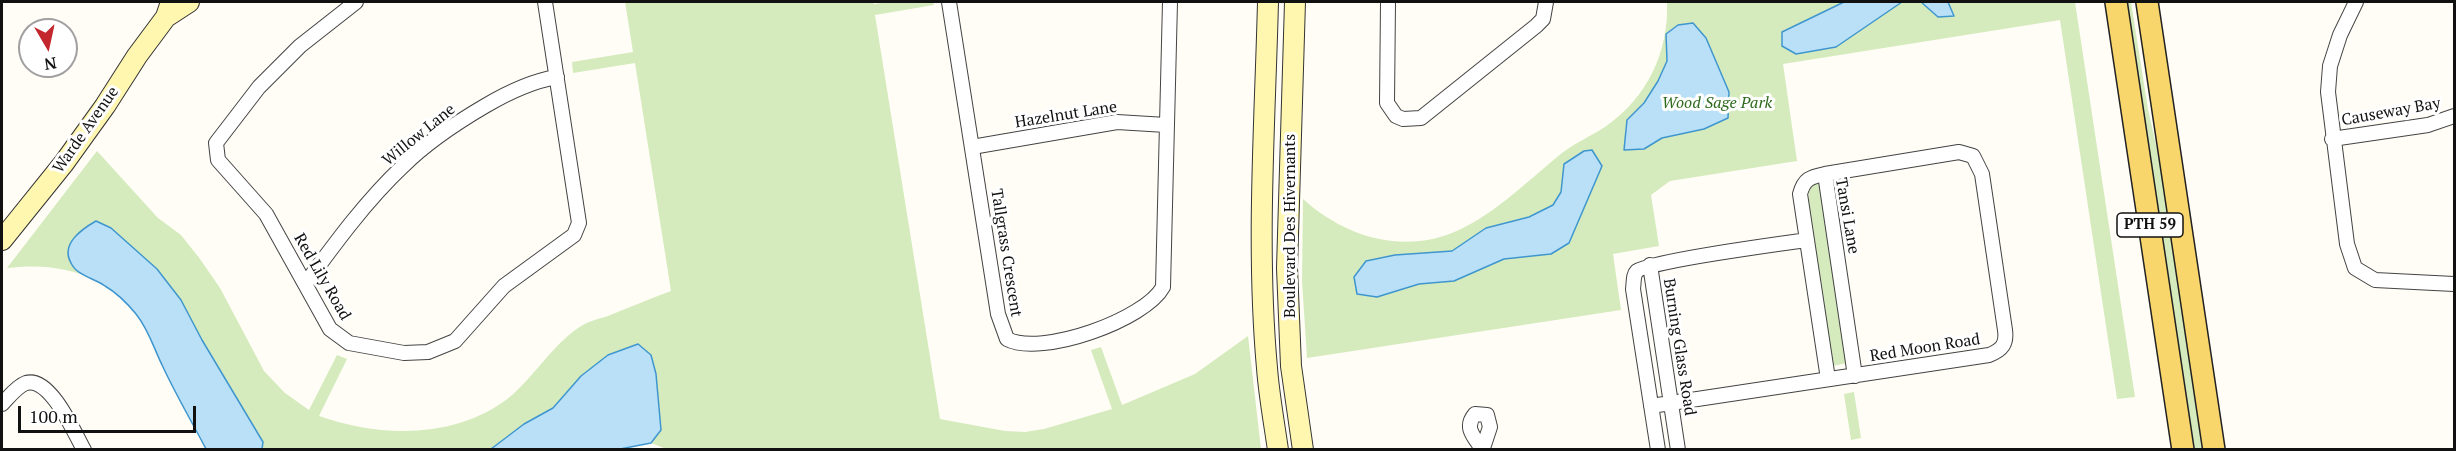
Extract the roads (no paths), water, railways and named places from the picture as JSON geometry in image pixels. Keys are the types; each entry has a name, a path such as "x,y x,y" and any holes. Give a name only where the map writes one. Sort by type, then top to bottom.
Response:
{"main road":[{"name":"PTH 59","path":"2116,2 2183,450"},
{"name":"PTH 59","path":"2147,2 2214,450"},
{"path":"2170,450 2178,414"}],"street":[{"name":"Warde Avenue","path":"2,240 64,163 169,9 189,2"},
{"name":"Red Lily Road","path":"350,3 300,46 259,87 216,143 218,160 266,214 330,329 349,343 404,353 428,352 455,341 504,286 574,235 579,223 545,2"},
{"name":"Tallgrass Crescent","path":"949,2 1003,332 1007,339 1015,344 1041,344 1084,335 1124,317 1159,294 1163,287 1170,2"},
{"name":"Boulevard Des Hivernants","path":"1268,2 1262,228 1263,296 1267,369 1278,450"},
{"name":"Boulevard Des Hivernants","path":"1294,2 1287,268 1291,366 1304,450"},
{"path":"1388,2 1387,103 1396,116 1411,120 1421,118 1536,26 1543,19 1546,2"},
{"path":"2356,2 2340,35 2330,66 2328,92 2332,140 2347,244 2355,268 2375,280 2454,284"},
{"name":"Willow Lane","path":"306,283 351,222 404,165 453,125 496,100 540,79 557,77"},
{"name":"Causeway Bay","path":"2332,140 2427,125 2454,116"},
{"name":"Hazelnut Lane","path":"972,147 1116,122 1166,125"},
{"name":"Red Moon Road","path":"1651,406 1989,355 2004,345 2005,330 1982,174 1973,156 1959,152 1825,174"},
{"name":"Tansi Lane","path":"1828,379 1800,194 1803,183 1810,177 1825,174 1855,376"},
{"path":"1650,265 1807,240"},
{"name":"Burning Glass Road","path":"1658,450 1634,288 1635,273 1638,269 1650,265 1678,450"},
{"path":"2,404 23,384 37,383 46,388 84,450"}],"water":[{"path":"1844,2 1902,2 1836,47 1796,54 1782,46 1782,32"},
{"path":"1921,2 1948,2 1954,16 1938,17"},
{"path":"1693,23 1706,38 1729,92 1728,118 1704,129 1662,138 1644,149 1624,150 1627,120 1644,103 1667,61 1666,34 1678,25"},
{"path":"1592,150 1602,166 1569,243 1551,254 1504,259 1454,281 1419,284 1377,297 1357,294 1354,277 1366,261 1395,255 1452,251 1486,228 1529,217 1553,205 1561,192 1564,164 1584,151"},
{"path":"96,221 111,228 157,269 181,300 202,340 263,442 262,449 206,449 173,388 141,320 114,292 81,274 71,263 68,256 70,243 79,233"},
{"path":"638,344 651,355 656,374 661,430 651,443 615,450 491,449 524,424 553,408 581,376 608,355"}],"park label":[{"name":"Wood Sage Park","path":"1717,103"}]}
